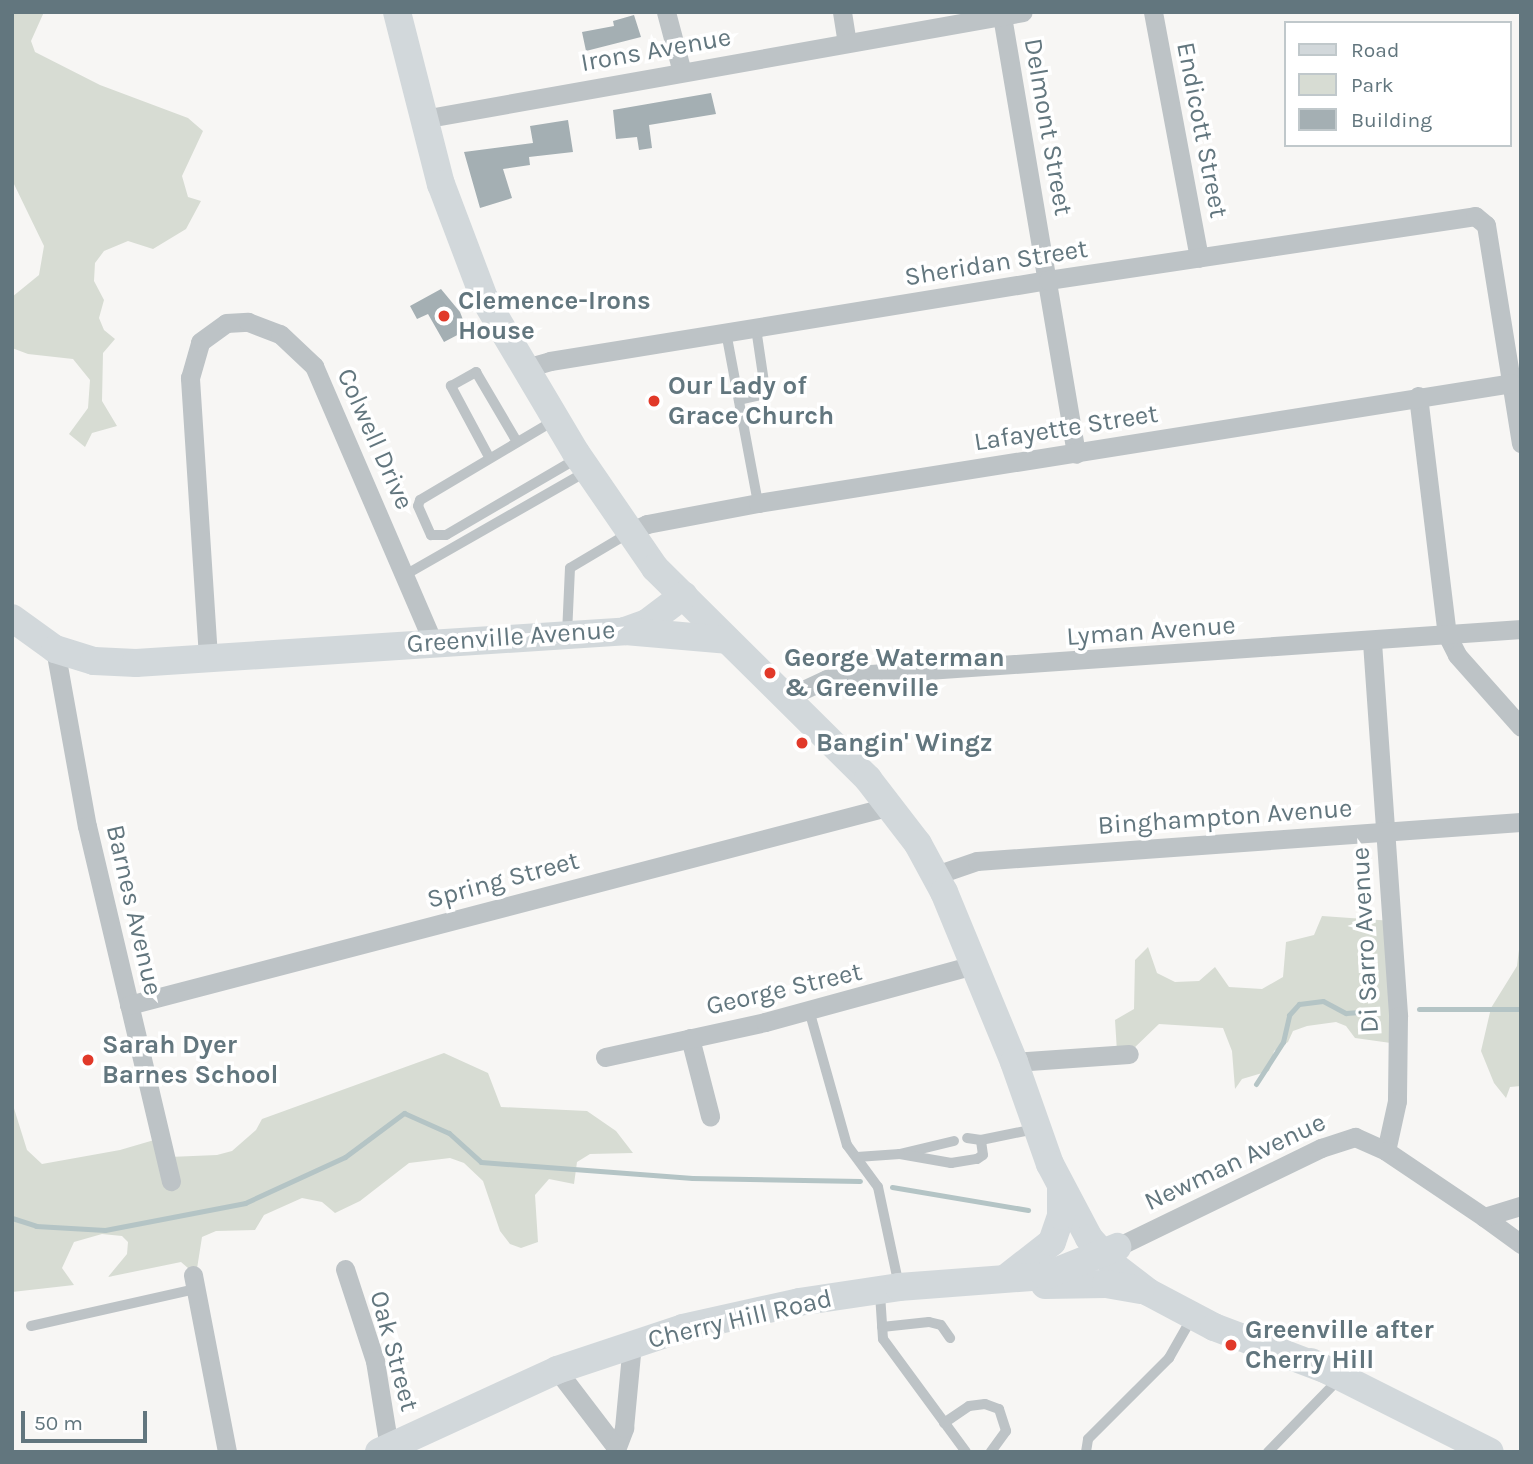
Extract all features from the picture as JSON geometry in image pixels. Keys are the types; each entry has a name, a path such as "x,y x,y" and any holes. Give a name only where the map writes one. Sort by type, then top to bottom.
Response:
{"main road":[{"path":"397,12 423,119 467,257 484,298 583,464 655,568 788,697 891,806 936,874 1043,1127 1087,1205 1109,1251 1178,1295 1490,1452"},
{"path":"655,568 651,603 636,627 727,640"},
{"name":"Greenville Avenue","path":"12,618 55,649 94,661 136,663 636,627 684,596"},
{"path":"1004,1280 1052,1242 1061,1216 1060,1188 1043,1127"},
{"path":"1060,1188 1109,1251 1148,1292"},
{"name":"Cherry Hill Road","path":"384,1449 557,1370 632,1343 799,1302 889,1289 1045,1276 1109,1251"},
{"path":"941,1284 969,1288 1106,1284 1148,1292 1193,1316 1333,1375"}],"street":[{"path":"666,12 682,72"},
{"path":"842,12 847,43"},
{"name":"Irons Avenue","path":"423,119 1023,12"},
{"name":"Endicott Street","path":"1153,12 1199,258"},
{"name":"Delmont Street","path":"1002,16 1076,454"},
{"name":"Sheridan Street","path":"526,368 550,360 1048,280 1475,216 1486,225 1512,383"},
{"name":"Colwell Drive","path":"208,657 190,378 200,342 226,323 259,324 280,334 314,366 433,642"},
{"path":"1512,383 1521,443"},
{"name":"Lafayette Street","path":"630,532 647,524 758,503 1512,383"},
{"path":"1418,396 1447,635 1457,655 1521,727"},
{"name":"Lyman Avenue","path":"788,697 827,679 856,675 1372,642 1521,629"},
{"name":"Di Sarro Avenue","path":"1372,642 1398,1016 1397,1101 1386,1151"},
{"name":"Barnes Avenue","path":"55,649 87,826 171,1181"},
{"name":"Spring Street","path":"129,1005 891,806"},
{"name":"Binghampton Avenue","path":"936,874 977,861 1521,822"},
{"name":"George Street","path":"605,1057 809,1010 974,965"},
{"path":"690,1038 709,1116"},
{"path":"1014,1062 1129,1054"},
{"name":"Newman Avenue","path":"1109,1251 1340,1139 1355,1137 1386,1151 1521,1244"},
{"path":"1484,1217 1521,1206"},
{"name":"Oak Street","path":"345,1269 375,1361 384,1449"},
{"path":"194,1282 227,1452"},
{"path":"615,1449 624,1428 632,1343"},
{"path":"557,1370 615,1449"}],"lane":[{"path":"738,400 761,396 765,389 756,328"},
{"path":"726,332 758,503"},
{"path":"489,457 451,386 476,372 517,442"},
{"path":"555,419 420,500 418,506 431,536 446,535 583,464"},
{"path":"405,575 583,464"},
{"path":"567,634 570,568 630,532"},
{"path":"809,1010 848,1145 878,1187 889,1289 882,1327 883,1339 966,1452"},
{"path":"967,1138 981,1140 1043,1127"},
{"path":"900,1154 951,1163 977,1159 983,1155 981,1140"},
{"path":"857,1157 900,1154 954,1141"},
{"path":"31,1326 194,1282"},
{"path":"1086,1452 1088,1440 1169,1358 1193,1316"},
{"path":"882,1327 929,1322 941,1325 950,1338"},
{"path":"1268,1452 1333,1375"},
{"path":"944,1423 969,1406 985,1404 999,1409 1006,1431 991,1452"}],"green space":[{"path":"12,12 44,12 31,41 35,52 100,85 188,118 203,131 182,176 188,197 201,201 186,229 153,249 128,241 104,251 95,263 94,281 104,300 99,318 104,330 115,339 103,353 102,401 117,426 92,433 85,447 69,434 88,408 90,380 73,359 28,354 12,348 12,297 39,275 44,246 12,180"},
{"path":"1322,916 1393,921 1398,1044 1355,1038 1346,1026 1336,1022 1307,1026 1293,1031 1288,1042 1274,1051 1269,1071 1242,1079 1235,1089 1232,1051 1223,1028 1159,1024 1131,1051 1117,1052 1115,1020 1134,1009 1135,960 1148,947 1157,973 1175,982 1199,981 1215,967 1229,987 1262,989 1283,977 1286,942 1314,935"},
{"path":"1521,933 1521,1086 1510,1087 1506,1098 1494,1083 1481,1051 1491,1008 1517,966"},
{"path":"444,1053 488,1073 501,1107 587,1111 616,1131 633,1153 590,1154 577,1162 574,1184 549,1179 535,1195 538,1242 521,1248 510,1244 500,1231 483,1181 464,1163 450,1158 409,1163 360,1201 335,1213 322,1202 302,1198 264,1215 255,1230 216,1231 202,1237 196,1275 181,1262 108,1277 127,1254 128,1242 122,1236 102,1234 74,1242 62,1268 74,1285 12,1292 12,1102 27,1150 42,1164 120,1150 161,1138 169,1157 217,1155 232,1151 256,1130 262,1119"}],"building":[{"path":"634,15 641,37 586,51 582,32 614,26 613,21"},
{"path":"711,93 716,114 649,125 652,148 639,150 637,137 616,139 613,110"},
{"path":"568,120 573,152 529,157 530,165 503,169 512,198 480,208 464,152 533,143 530,126"},
{"name":"Clemence-Irons House","path":"441,289 460,312 467,330 444,342 428,314 417,319 410,306"}],"waterway":[{"path":"1256,1084 1283,1042 1289,1015 1299,1004 1323,1001 1346,1013 1377,1011"},
{"path":"1419,1009 1521,1009"},
{"path":"12,1218 36,1226 105,1230 245,1203 345,1157 404,1113 449,1133 481,1162 692,1178 860,1181"},
{"path":"892,1187 1028,1210"}],"place":[{"name":"Clemence-Irons House","path":"444,316"},
{"name":"Our Lady of Grace Church","path":"654,401"},
{"name":"George Waterman & Greenville","path":"770,673"},
{"name":"Bangin' Wingz","path":"802,743"},
{"name":"Sarah Dyer Barnes School","path":"88,1060"},
{"name":"Greenville after Cherry Hill","path":"1231,1345"}]}
